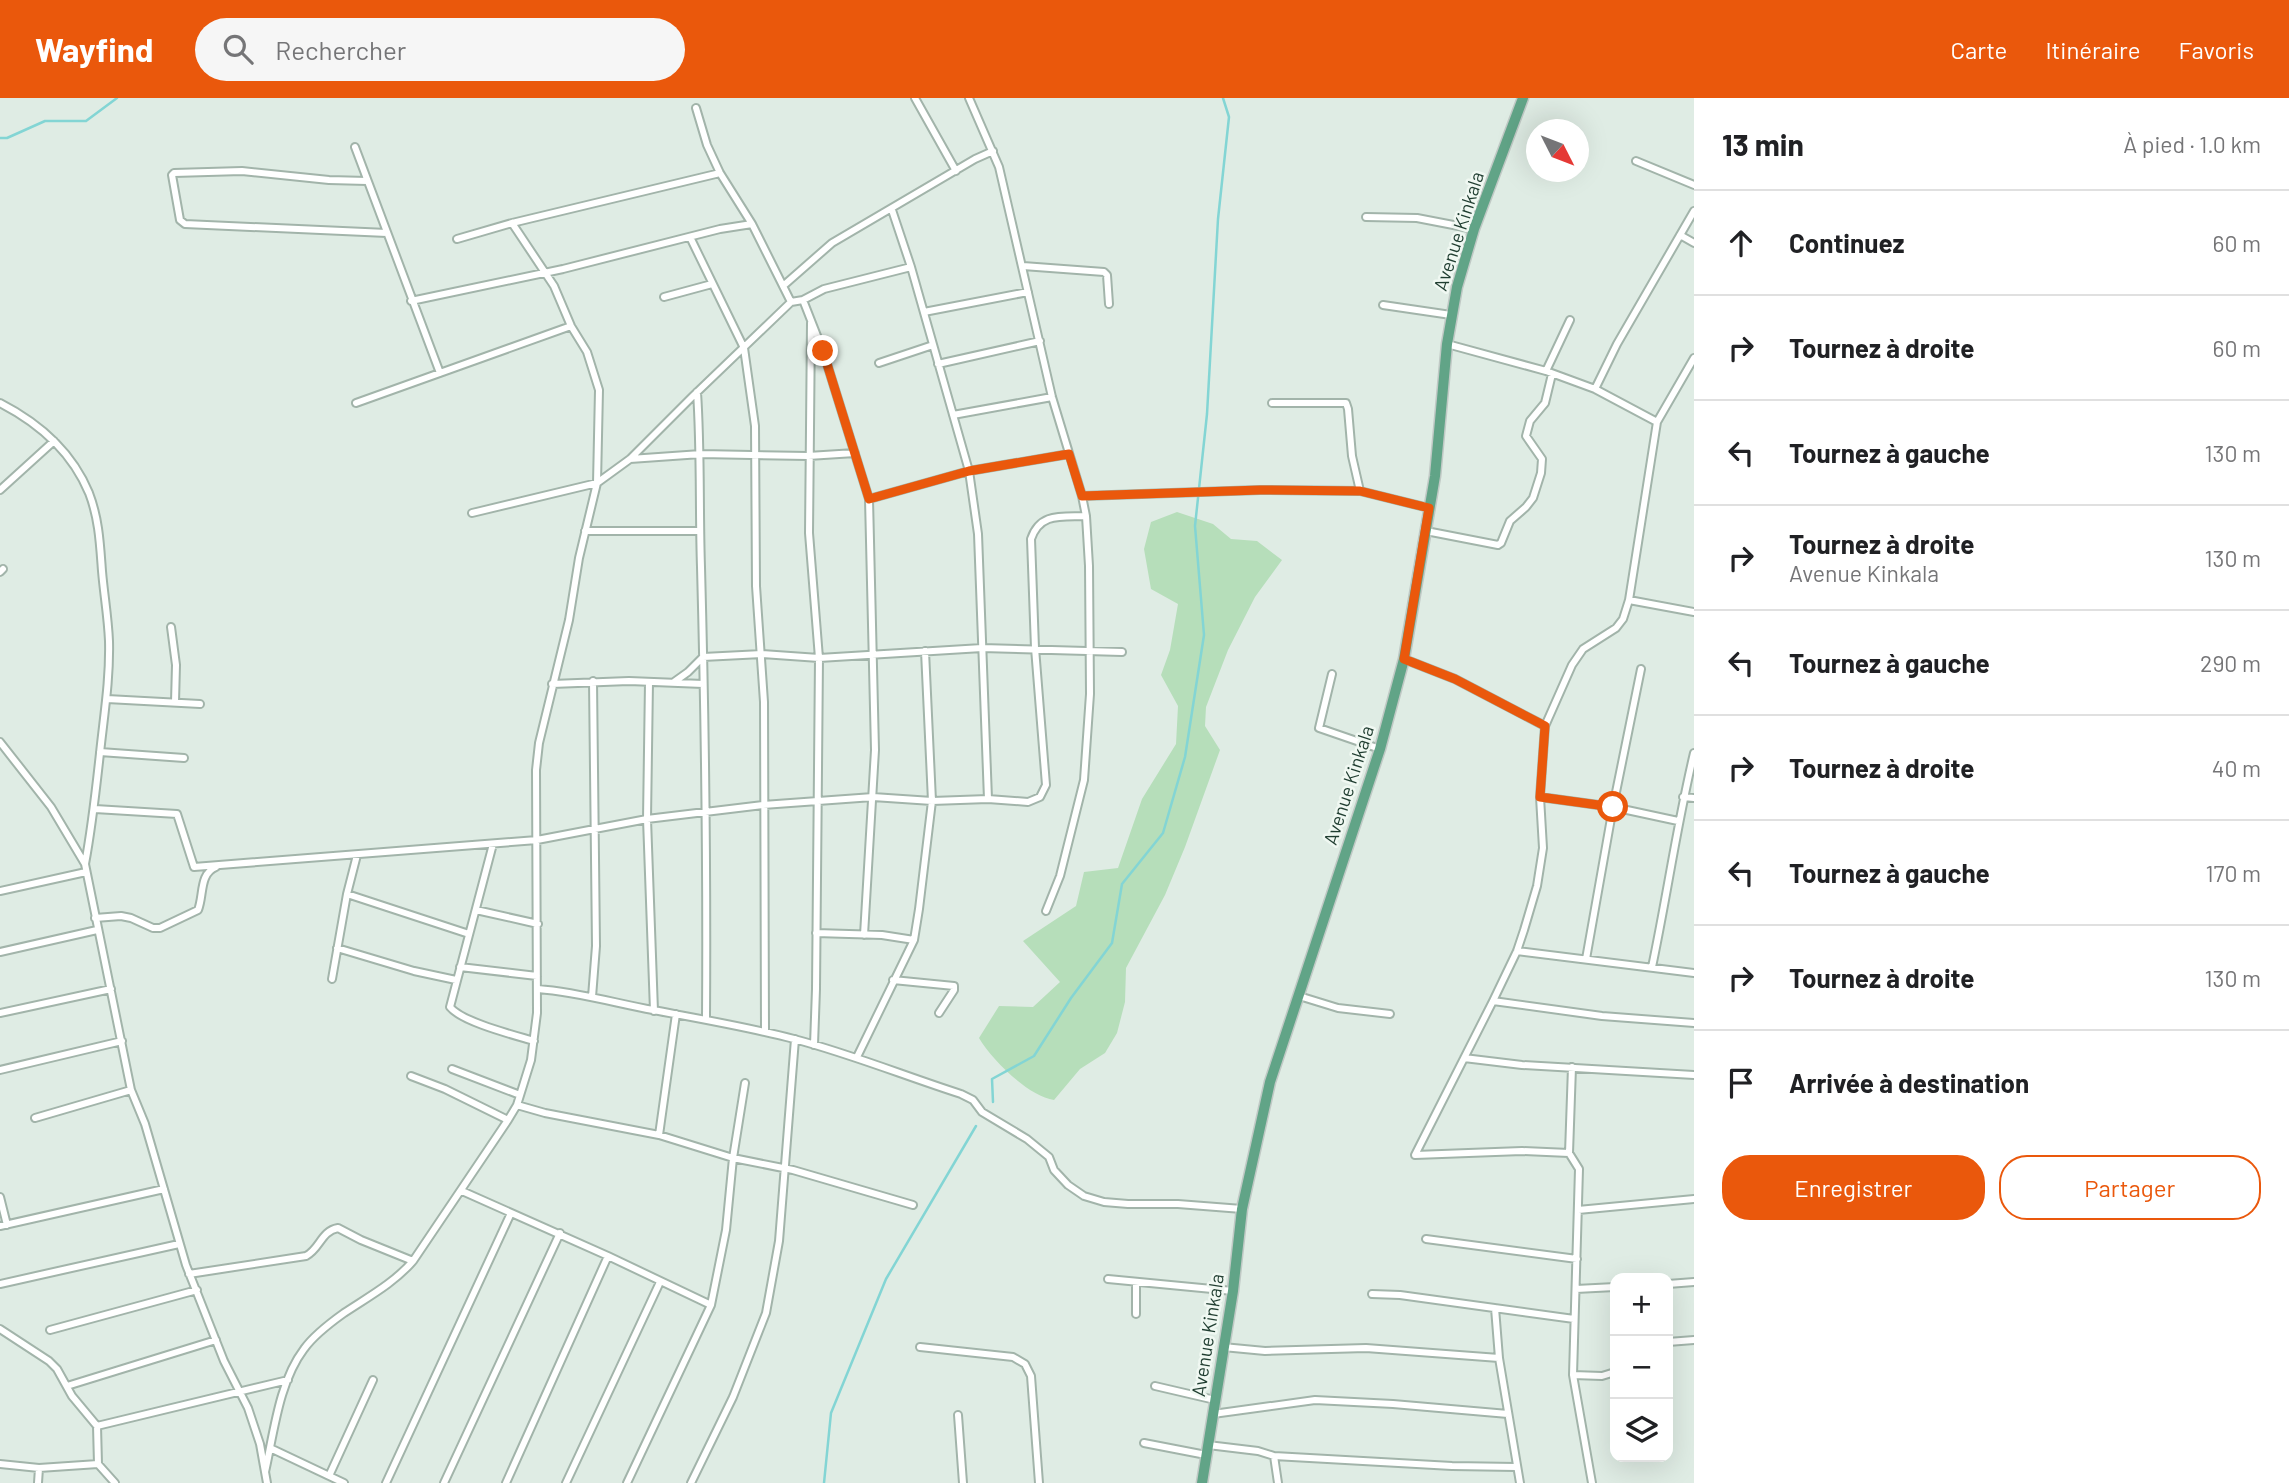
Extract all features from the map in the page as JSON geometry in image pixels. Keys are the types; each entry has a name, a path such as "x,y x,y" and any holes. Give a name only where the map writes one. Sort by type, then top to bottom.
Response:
{"main road":[{"name":"Avenue Kinkala","path":"1202,1483 1233,1291 1242,1209 1270,1083 1380,749 1404,659 1435,476 1451,315 1474,229 1523,98"}],"street":[{"path":"915,98 956,171"},
{"path":"969,98 993,151 1006,191 1052,397 1086,516 1090,694 1084,780 1060,876 1046,911"},
{"path":"696,108 720,173 752,224 791,302"},
{"path":"355,147 440,373"},
{"path":"783,286 832,243 993,151"},
{"path":"1636,161 1694,185"},
{"path":"367,181 242,171 172,175 180,220 184,224 387,233"},
{"path":"457,239 512,223 720,173"},
{"path":"892,210 969,471 978,534 988,799"},
{"path":"1595,389 1617,344 1694,211"},
{"path":"1366,217 1417,218 1474,229"},
{"path":"265,1472 288,1380 302,1351 342,1315 396,1279 413,1261 517,1105 534,1041 538,989 536,770 539,743 569,620 597,482 599,390 587,352 570,326 554,286 512,223"},
{"path":"411,301 720,229 752,224"},
{"path":"1681,235 1694,243"},
{"path":"690,237 744,348 752,390 757,457 757,586 762,654 765,1032"},
{"path":"1023,266 1104,272 1107,275 1109,304"},
{"path":"472,513 597,482 630,459 791,302 803,300 824,289 911,267"},
{"path":"664,297 712,284"},
{"path":"924,312 1028,292"},
{"path":"803,300 823,351 869,499 875,750 864,935"},
{"path":"1383,305 1451,315"},
{"path":"1426,531 1497,545 1501,543 1510,521 1533,498 1541,473 1542,459 1526,436 1530,421 1545,403 1549,373 1570,320"},
{"path":"811,323 809,533 819,658 814,1045"},
{"path":"356,403 570,326"},
{"path":"939,364 1040,341"},
{"path":"1447,344 1595,389 1657,422"},
{"path":"879,363 933,345"},
{"path":"1569,1153 1522,1151 1415,1155 1517,951 1537,886 1543,848 1540,797 1545,726 1572,665 1583,649 1616,628 1623,619 1629,600 1657,422 1694,358"},
{"path":"697,392 701,454 706,1019"},
{"path":"953,415 1052,397"},
{"path":"1272,403 1346,403 1352,456 1360,491"},
{"path":"1,406 42,429 54,441 81,478 96,513 108,623 107,699 95,809 85,868"},
{"path":"0,491 54,441"},
{"path":"630,459 701,454 757,457 855,453"},
{"path":"869,499 969,471 1069,454"},
{"path":"1082,496 1247,490 1360,491 1429,508"},
{"path":"95,809 177,814 194,867 537,840 647,819 763,805 873,797 932,801 1035,800 1044,791 1045,785 1035,648 1031,538 1042,521 1086,516"},
{"path":"585,531 700,531"},
{"path":"1629,600 1694,612"},
{"path":"172,627 176,665 175,702"},
{"path":"674,682 703,657 762,654 819,658 982,648 1122,652"},
{"path":"857,1057 914,940 932,801 925,651"},
{"path":"1404,659 1455,679 1545,726"},
{"path":"1586,959 1613,807 1642,669"},
{"path":"1332,674 1319,728 1380,749"},
{"path":"552,684 593,681 703,684"},
{"path":"592,997 596,946 593,681"},
{"path":"649,682 647,819 654,1010"},
{"path":"107,699 200,704"},
{"path":"0,742 51,807 85,868 131,1090 145,1124 189,1274 216,1340 242,1393 260,1444 267,1483"},
{"path":"100,752 184,758"},
{"path":"1652,967 1670,882 1678,821 1694,753"},
{"path":"1540,797 1613,807 1678,821"},
{"path":"1683,797 1694,798"},
{"path":"493,844 450,1007 454,1012 488,1026 534,1041"},
{"path":"332,979 347,894 358,855"},
{"path":"95,918 121,916 152,928 170,924 198,910 207,873 225,864"},
{"path":"0,891 85,868"},
{"path":"347,894 469,934"},
{"path":"476,911 538,924"},
{"path":"0,952 97,930"},
{"path":"816,933 914,940"},
{"path":"337,948 414,971 456,980"},
{"path":"1517,951 1694,973"},
{"path":"460,967 537,976"},
{"path":"893,980 954,986 939,1013"},
{"path":"0,1013 111,989"},
{"path":"538,989 706,1019 795,1039 857,1057 973,1100 982,1112 1027,1139 1049,1157 1054,1170 1068,1185 1084,1196 1128,1205 1178,1204 1242,1209"},
{"path":"1299,996 1338,1008 1390,1014"},
{"path":"1493,1001 1602,1016 1694,1023"},
{"path":"659,1135 676,1014"},
{"path":"691,1483 733,1397 766,1313 779,1241 795,1039"},
{"path":"0,1070 122,1041"},
{"path":"1464,1058 1522,1065 1694,1075"},
{"path":"1572,1067 1569,1153 1579,1168 1573,1375 1592,1483"},
{"path":"452,1069 520,1095"},
{"path":"411,1076 445,1089 508,1120"},
{"path":"627,1483 711,1305 726,1230 733,1158 745,1083"},
{"path":"35,1118 131,1090"},
{"path":"517,1105 659,1135 733,1158 786,1169 912,1205"},
{"path":"0,1197 4,1225 164,1189"},
{"path":"462,1191 559,1233 711,1305"},
{"path":"1578,1210 1694,1199"},
{"path":"386,1483 511,1213"},
{"path":"189,1274 306,1256 314,1251 325,1234 338,1228 413,1261"},
{"path":"444,1483 559,1233"},
{"path":"1426,1239 1577,1259"},
{"path":"0,1284 180,1244"},
{"path":"506,1483 608,1256"},
{"path":"1108,1279 1233,1291"},
{"path":"566,1483 660,1282"},
{"path":"1136,1282 1136,1314"},
{"path":"1673,1284 1694,1282"},
{"path":"1576,1289 1610,1287"},
{"path":"50,1331 197,1290"},
{"path":"1372,1294 1400,1295 1574,1319"},
{"path":"1495,1308 1499,1358 1520,1483"},
{"path":"0,1329 49,1362 97,1426 98,1464 115,1483"},
{"path":"66,1386 216,1340"},
{"path":"1673,1342 1694,1340"},
{"path":"920,1347 1013,1357 1025,1364 1031,1376 1039,1483"},
{"path":"1223,1347 1265,1351 1366,1348 1499,1358"},
{"path":"1573,1375 1601,1376 1610,1373"},
{"path":"97,1426 288,1380"},
{"path":"328,1476 373,1380"},
{"path":"1155,1386 1215,1400"},
{"path":"1213,1414 1315,1400 1508,1415"},
{"path":"957,1415 963,1483"},
{"path":"1144,1443 1207,1450 1258,1451 1274,1456 1516,1467"},
{"path":"270,1448 344,1483"},
{"path":"1274,1456 1278,1483"},
{"path":"0,1464 39,1468 98,1464"},
{"path":"37,1483 39,1468"}],"green space":[{"path":"1177,512 1213,524 1231,539 1257,541 1282,560 1255,597 1228,650 1206,707 1205,726 1220,750 1165,895 1126,968 1125,1002 1117,1033 1105,1053 1080,1069 1054,1100 1033,1092 1012,1076 979,1038 999,1006 1033,1007 1060,982 1023,941 1076,906 1084,872 1118,868 1142,799 1176,744 1178,706 1161,675 1170,650 1178,604 1151,589 1144,549 1151,522"}],"waterway":[{"path":"0,138 7,138 45,121 86,121 117,98"},
{"path":"993,1102 992,1079 1034,1056 1071,998 1112,943 1122,884 1163,833 1185,757 1204,635 1195,526 1207,414 1218,219 1229,117 1223,98"},
{"path":"824,1483 831,1413 886,1279 976,1126"}],"route":[{"path":"823,351 869,499 969,471 1069,454 1082,496 1260,490 1360,491 1429,508 1404,659 1455,679 1545,726 1540,797 1613,807"}]}
